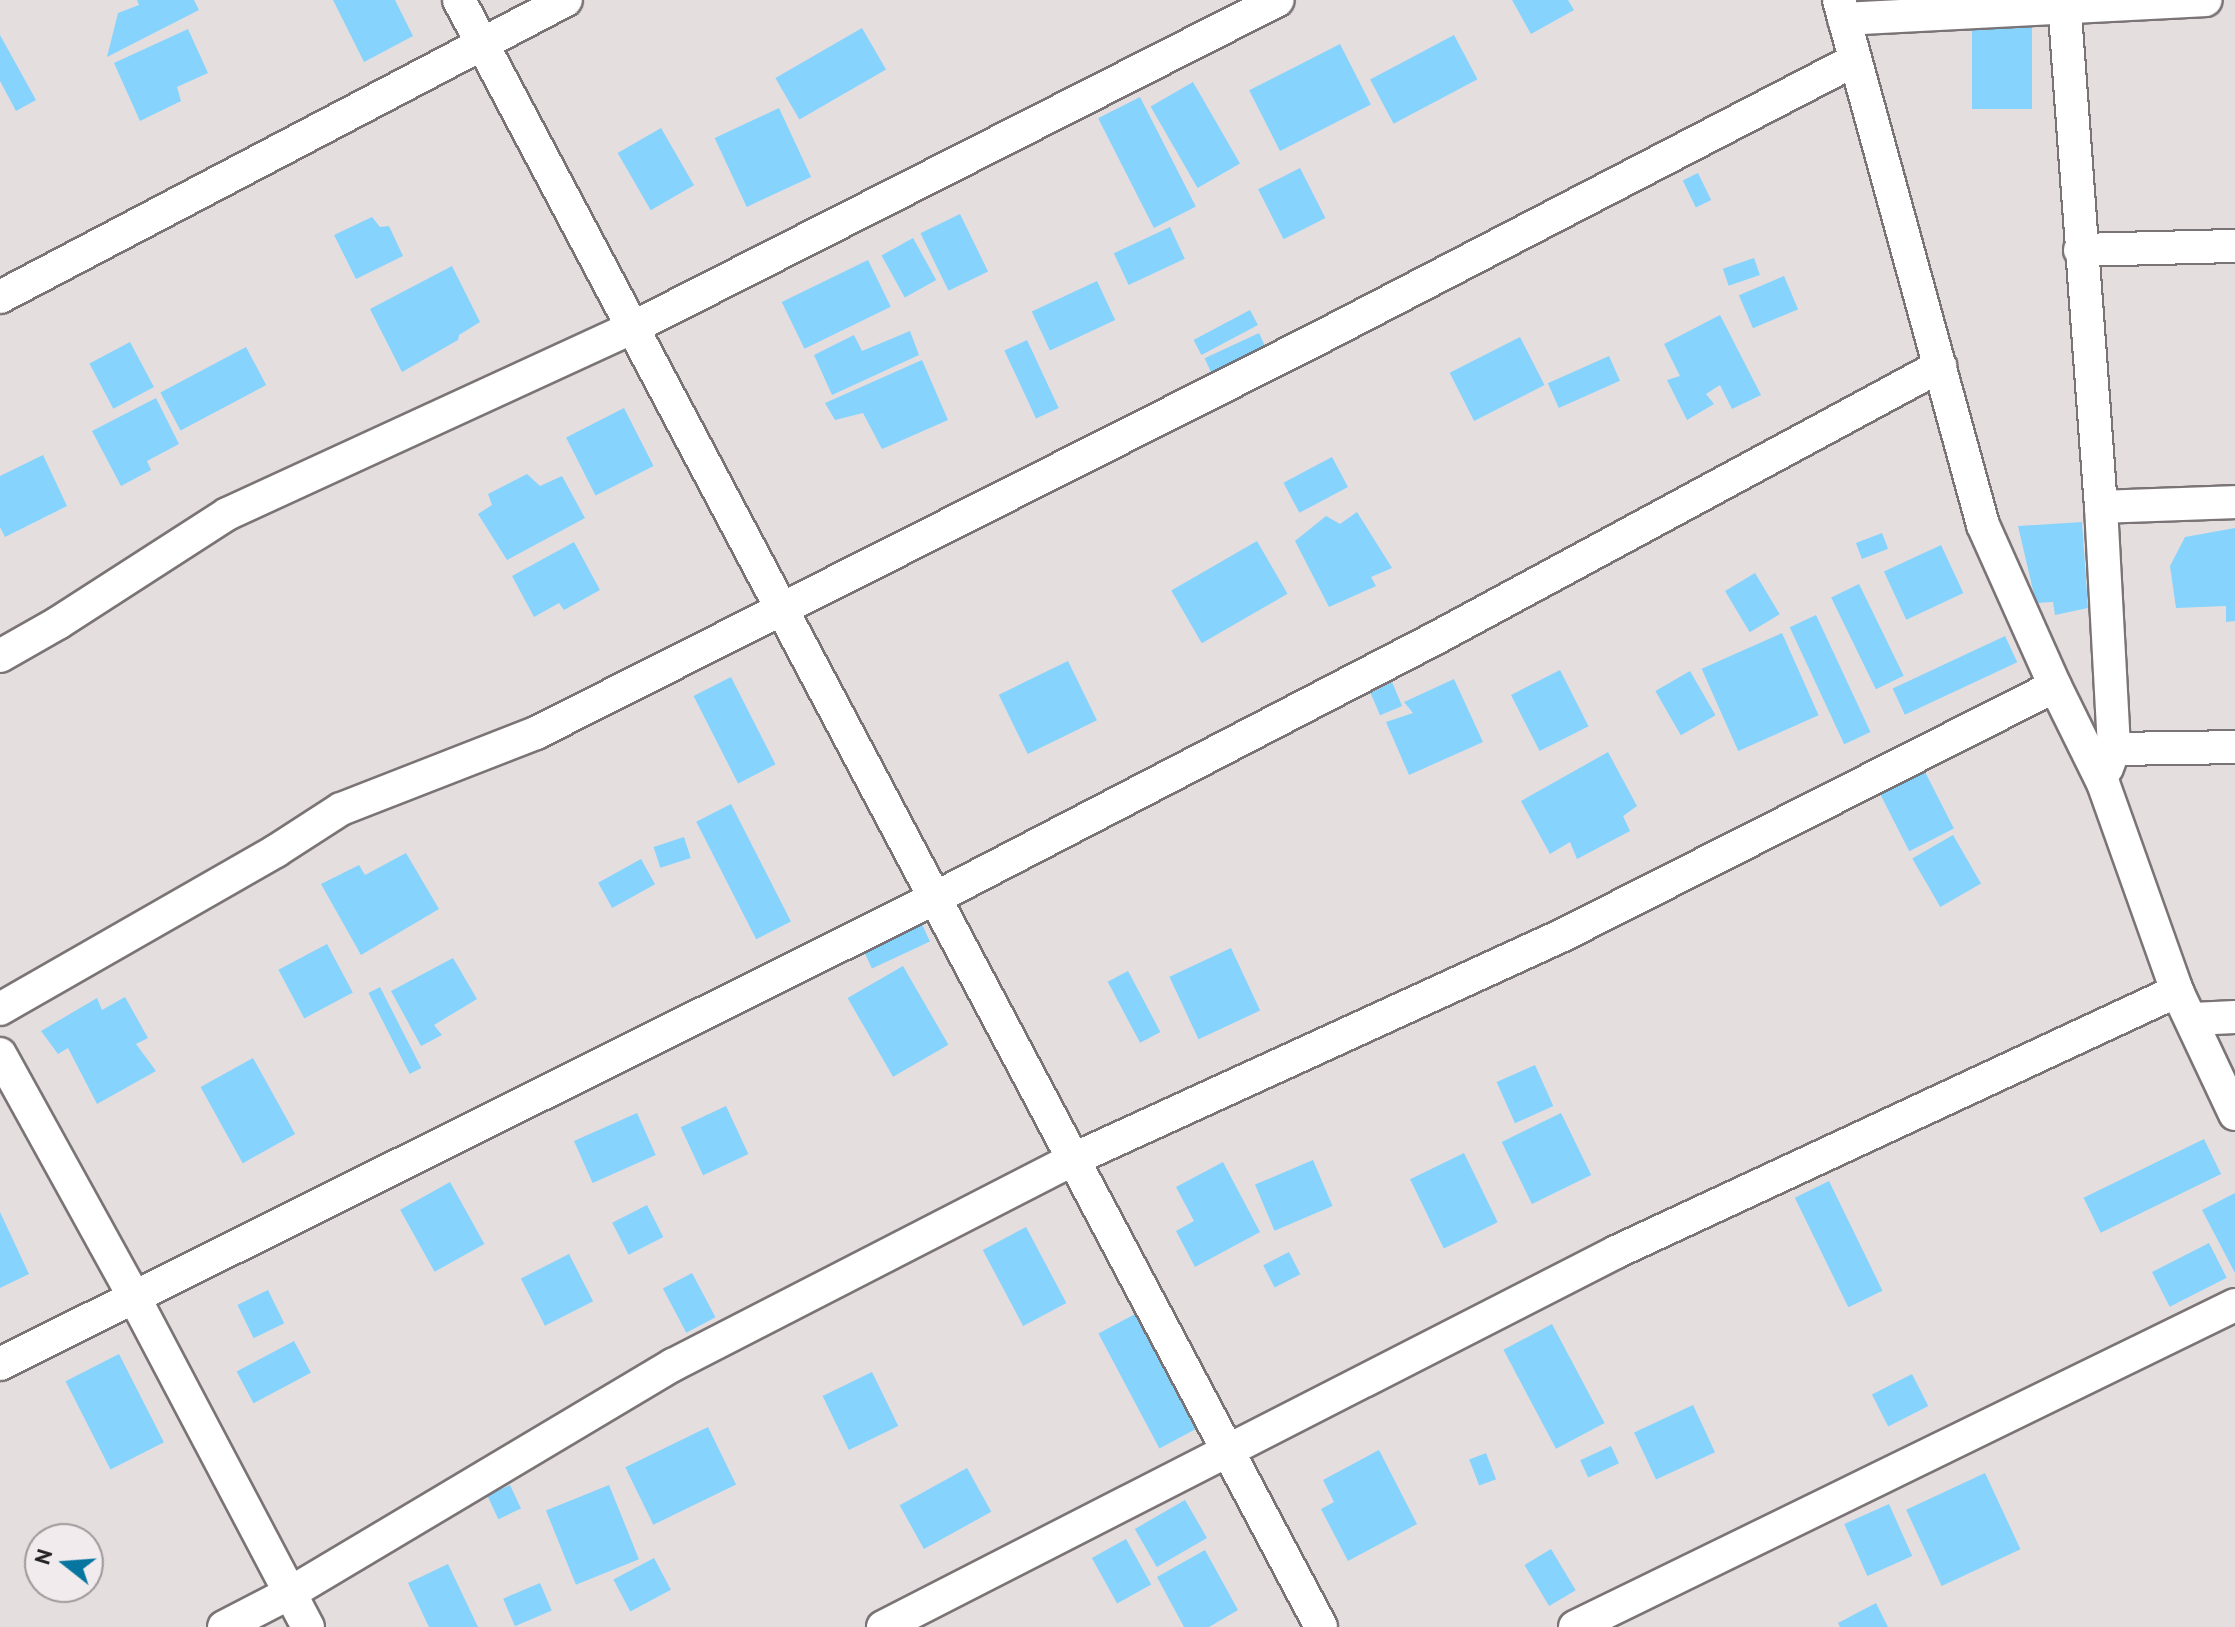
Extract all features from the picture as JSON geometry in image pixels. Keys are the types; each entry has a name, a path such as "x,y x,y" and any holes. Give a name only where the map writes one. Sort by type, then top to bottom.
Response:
{"street":[{"path":"459,0 1321,1627"},
{"path":"0,297 566,0"},
{"path":"0,656 58,623 227,514 632,328 1278,0"},
{"path":"2206,0 1842,10 1983,525 2055,686 2103,783 2177,991 2193,1019 2235,1114"},
{"path":"2064,4 2101,507 2114,749 2103,783"},
{"path":"0,1009 276,851 341,809 536,733 1303,347 1855,60"},
{"path":"2080,250 2235,246"},
{"path":"0,1364 935,898 1436,638 1940,366"},
{"path":"2101,507 2235,502"},
{"path":"224,1627 290,1593 673,1365 1074,1159 1563,935 2055,686"},
{"path":"2114,749 2235,747"},
{"path":"883,1627 1616,1252 2177,991"},
{"path":"2193,1019 2235,1017"},
{"path":"0,1054 134,1297 308,1627"},
{"path":"1575,1627 2235,1305"}],"building":[{"path":"137,0 194,0 199,10 107,57 118,13 139,5"},
{"path":"333,0 395,0 413,36 364,62"},
{"path":"1512,0 1568,0 1574,10 1531,34"},
{"path":"1972,22 2032,22 2032,109 1972,109"},
{"path":"862,28 886,70 799,120 775,78"},
{"path":"188,29 208,73 177,87 181,101 140,121 114,63"},
{"path":"0,35 36,100 16,111 0,81"},
{"path":"1454,35 1477,79 1394,124 1370,80"},
{"path":"1340,44 1371,105 1280,151 1249,90"},
{"path":"1193,82 1240,163 1198,188 1151,106"},
{"path":"1140,97 1196,207 1154,228 1098,118"},
{"path":"779,108 811,177 747,207 715,138"},
{"path":"661,128 694,185 651,210 618,153"},
{"path":"1300,168 1325,218 1284,239 1258,189"},
{"path":"1698,173 1711,200 1696,207 1683,180"},
{"path":"960,214 988,272 949,291 920,233"},
{"path":"372,217 380,227 389,226 403,256 356,279 334,235"},
{"path":"1170,227 1185,259 1129,285 1114,253"},
{"path":"913,238 936,280 905,297 882,255"},
{"path":"1754,258 1760,275 1729,286 1723,269"},
{"path":"868,260 891,307 805,349 782,302"},
{"path":"452,266 480,322 459,335 458,340 402,372 370,309"},
{"path":"1784,276 1798,309 1753,328 1739,295"},
{"path":"1097,281 1115,320 1050,350 1032,311"},
{"path":"1250,310 1258,325 1201,355 1193,340"},
{"path":"1720,315 1761,395 1732,409 1720,385 1706,394 1714,404 1687,420 1667,380 1680,376 1664,344"},
{"path":"910,331 919,355 832,395 814,355 854,335 862,351"},
{"path":"1259,333 1266,348 1212,374 1205,358"},
{"path":"1520,337 1545,385 1474,421 1450,373"},
{"path":"1027,340 1059,408 1036,419 1004,351"},
{"path":"130,342 154,387 113,409 89,364"},
{"path":"246,347 266,385 181,431 160,393"},
{"path":"1609,356 1620,381 1559,408 1548,383"},
{"path":"922,360 948,420 882,449 863,413 835,420 825,403"},
{"path":"156,398 179,444 147,461 151,470 121,486 92,431"},
{"path":"624,408 654,466 596,495 566,438"},
{"path":"43,455 67,506 5,537 0,527 0,476"},
{"path":"1332,457 1348,487 1299,513 1283,483"},
{"path":"527,474 540,486 562,476 585,518 507,560 478,514 492,505 488,494"},
{"path":"1357,512 1392,568 1371,577 1376,586 1329,607 1295,541 1326,516 1340,524"},
{"path":"2082,522 2088,608 2055,615 2053,602 2036,603 2018,526"},
{"path":"2235,528 2235,621 2226,622 2226,606 2176,608 2170,566 2185,537"},
{"path":"1882,533 1888,549 1862,559 1856,543"},
{"path":"1257,541 1288,594 1202,643 1171,590"},
{"path":"574,542 600,590 564,610 559,603 534,617 512,576"},
{"path":"1941,545 1963,593 1906,620 1884,572"},
{"path":"1755,573 1780,614 1750,632 1725,591"},
{"path":"1859,584 1904,676 1876,689 1831,598"},
{"path":"1816,615 1871,732 1844,744 1790,627"},
{"path":"1782,633 1819,715 1738,751 1702,669"},
{"path":"2005,636 2017,662 1905,715 1893,688"},
{"path":"1068,661 1097,720 1028,754 999,695"},
{"path":"1560,670 1589,726 1540,751 1511,695"},
{"path":"1690,671 1716,715 1681,735 1655,691"},
{"path":"731,677 775,764 738,783 694,696"},
{"path":"1454,679 1483,742 1409,775 1386,722 1413,713 1404,702"},
{"path":"1392,682 1402,706 1380,715 1370,691"},
{"path":"1608,752 1637,806 1623,816 1630,831 1577,859 1570,842 1550,854 1521,801"},
{"path":"1923,768 1954,829 1909,851 1878,791"},
{"path":"731,804 791,922 756,939 696,822"},
{"path":"1953,835 1981,883 1940,907 1912,858"},
{"path":"684,837 691,858 660,868 654,847"},
{"path":"406,853 439,909 361,955 321,884 359,865 365,875"},
{"path":"641,859 655,884 612,908 598,883"},
{"path":"919,918 930,942 872,969 861,945"},
{"path":"327,944 353,993 304,1018 278,970"},
{"path":"1231,948 1260,1011 1199,1039 1169,977"},
{"path":"453,958 477,999 434,1025 442,1035 421,1046 391,991"},
{"path":"903,966 948,1045 893,1077 848,998"},
{"path":"1128,971 1160,1032 1140,1043 1108,982"},
{"path":"380,987 421,1068 410,1074 368,993"},
{"path":"125,997 148,1038 136,1044 156,1071 97,1104 68,1048 58,1054 41,1031 97,998 102,1010"},
{"path":"253,1058 295,1134 243,1163 201,1087"},
{"path":"1535,1065 1553,1106 1515,1123 1497,1082"},
{"path":"726,1106 748,1154 703,1175 681,1127"},
{"path":"637,1113 656,1155 593,1183 574,1141"},
{"path":"1561,1113 1591,1175 1532,1204 1502,1142"},
{"path":"2204,1139 2221,1174 2101,1233 2084,1198"},
{"path":"1464,1153 1498,1222 1444,1249 1410,1179"},
{"path":"1313,1160 1333,1206 1275,1231 1255,1185"},
{"path":"1223,1162 1260,1232 1195,1267 1176,1231 1194,1221 1176,1187"},
{"path":"1829,1181 1882,1291 1848,1307 1795,1198"},
{"path":"450,1182 484,1244 435,1272 400,1210"},
{"path":"2235,1193 2235,1273 2202,1210"},
{"path":"647,1205 663,1237 629,1255 612,1223"},
{"path":"0,1212 29,1274 0,1288"},
{"path":"1026,1227 1066,1303 1023,1326 983,1250"},
{"path":"2209,1243 2227,1278 2170,1307 2152,1272"},
{"path":"1289,1252 1300,1274 1275,1287 1263,1265"},
{"path":"569,1254 593,1301 545,1326 521,1279"},
{"path":"692,1273 715,1317 686,1333 663,1288"},
{"path":"268,1290 284,1323 254,1338 237,1305"},
{"path":"1139,1312 1200,1427 1159,1448 1098,1334"},
{"path":"1552,1324 1605,1423 1556,1449 1503,1350"},
{"path":"294,1341 311,1373 254,1403 237,1372"},
{"path":"119,1354 164,1442 110,1469 66,1381"},
{"path":"872,1372 898,1426 849,1450 823,1396"},
{"path":"1912,1374 1928,1406 1888,1427 1872,1394"},
{"path":"1693,1405 1715,1452 1656,1480 1634,1432"},
{"path":"708,1427 736,1485 653,1525 625,1467"},
{"path":"1611,1446 1619,1463 1588,1478 1580,1460"},
{"path":"1379,1450 1417,1524 1348,1561 1321,1509 1334,1502 1323,1480"},
{"path":"1486,1453 1496,1479 1479,1486 1469,1459"},
{"path":"967,1468 991,1512 924,1549 900,1505"},
{"path":"1985,1473 2020,1549 1942,1586 1906,1510"},
{"path":"510,1485 521,1509 498,1519 487,1496"},
{"path":"609,1485 639,1559 576,1585 546,1510"},
{"path":"1185,1500 1207,1538 1157,1567 1135,1529"},
{"path":"1889,1504 1912,1556 1867,1576 1844,1524"},
{"path":"1126,1539 1151,1584 1117,1603 1092,1558"},
{"path":"1551,1549 1576,1590 1549,1606 1524,1565"},
{"path":"1205,1550 1238,1610 1209,1627 1184,1627 1157,1577"},
{"path":"654,1558 671,1590 630,1611 613,1580"},
{"path":"448,1564 478,1627 429,1627 408,1583"},
{"path":"540,1583 552,1611 515,1626 503,1599"},
{"path":"1876,1603 1888,1627 1840,1627 1838,1623"}]}
